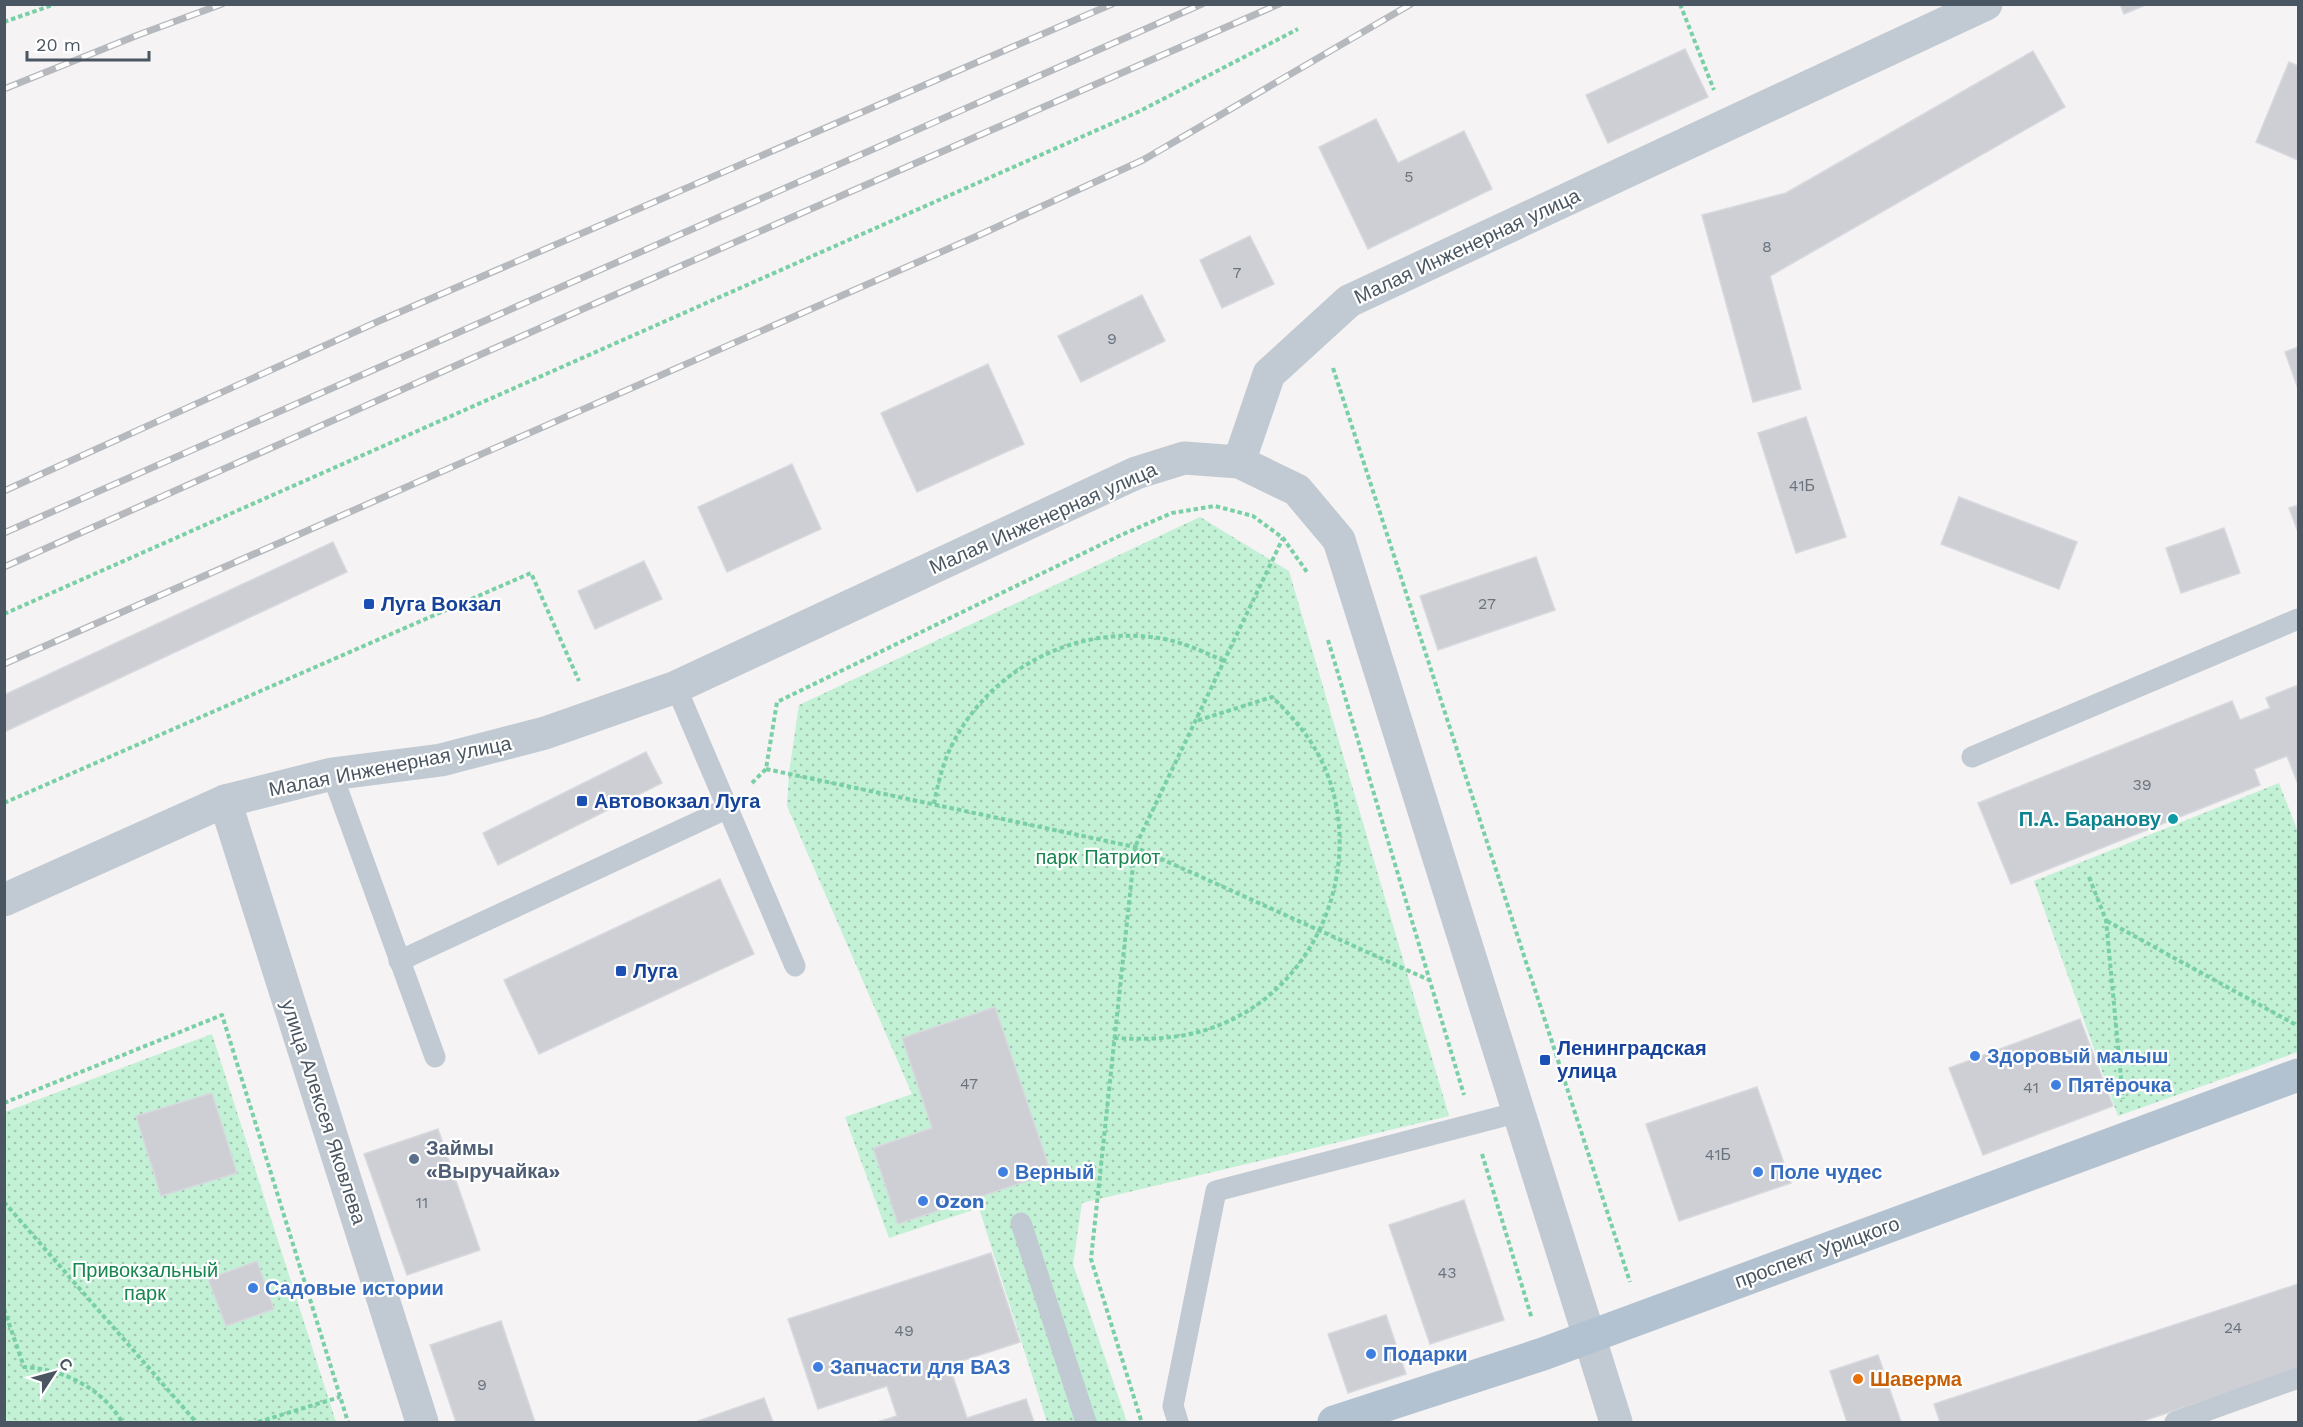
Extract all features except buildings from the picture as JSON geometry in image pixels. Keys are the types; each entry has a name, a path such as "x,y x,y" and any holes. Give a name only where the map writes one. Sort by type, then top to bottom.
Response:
{"main road":[{"name":"проспект Урицкого","path":"1334,1422 1543,1354 2298,1076"}],"street":[{"name":"Малая Инженерная улица","path":"4,900 225,801 332,774 441,760 545,733 676,687 1136,473 1184,458 1239,462 1269,374 1349,301 1986,4"},
{"path":"1239,462 1297,490 1339,540 1616,1422"},
{"name":"улица Алексея Яковлева","path":"225,801 422,1422"}],"lane":[{"path":"1972,757 2298,619"},
{"path":"676,687 795,966"},
{"path":"332,774 435,1057"},
{"path":"399,961 728,808"},
{"path":"1178,1422 1173,1406 1216,1191 1518,1112"},
{"path":"1021,1223 1086,1422"},
{"path":"2175,1422 2298,1378"}],"path":[{"path":"4,21 55,4"},
{"path":"1680,4 1728,124"},
{"path":"4,614 1097,130 1179,91 1298,29"},
{"path":"1320,326 1641,1317"},
{"path":"728,808 766,769 777,702 1121,535 1172,513 1215,506 1253,516 1283,537 1308,573"},
{"path":"1142,1422 1091,1259 1135,848 1283,537"},
{"path":"4,803 531,573 594,716"},
{"path":"1325,630 1543,1354"},
{"path":"934,804 941,773 953,743 969,716 990,692 1014,672 1041,656 1070,644 1101,637 1133,635 1164,639 1195,648 1224,661"},
{"path":"1114,1038 1150,1040 1173,1037 1218,1026 1250,1010 1278,988 1301,962 1320,932 1331,905 1337,877 1340,839 1333,792 1324,765 1310,740 1293,717 1272,697 1196,721"},
{"path":"766,769 1135,848 1430,981"},
{"path":"2089,877 2106,920 2127,1138"},
{"path":"2106,920 2298,1026"},
{"path":"4,1103 222,1015 348,1422"},
{"path":"4,1202 195,1422"},
{"path":"4,1309 24,1367 44,1368 82,1382 114,1409 122,1422"},
{"path":"258,1422 340,1397"}],"green space":[{"name":"парк Патриот","path":"1200,517 1289,571 1449,1116 1082,1203 1073,1264 1127,1422 1047,1422 979,1208 889,1238 845,1117 912,1094 787,806 789,773 799,705"},
{"path":"2279,783 2298,832 2298,1052 2118,1116 2034,881"},
{"name":"Привокзальный парк","path":"212,1034 336,1422 5,1422 5,1112"}],"railway":[{"path":"4,89 222,4"},
{"path":"4,491 379,321 1112,4"},
{"path":"4,533 1202,4"},
{"path":"4,567 594,304 1279,4"},
{"path":"4,664 975,237 1143,160 1411,4"}],"place":[{"name":"Луга Вокзал","path":"369,604"},
{"name":"Автовокзал Луга","path":"582,801"},
{"name":"П.А. Баранову","path":"2173,819"},
{"name":"Луга","path":"621,971"},
{"name":"Здоровый малыш","path":"1975,1056"},
{"name":"Ленинградская улица","path":"1545,1060"},
{"name":"Пятёрочка","path":"2056,1085"},
{"name":"Займы «Выручайка»","path":"414,1159"},
{"name":"Верный","path":"1003,1172"},
{"name":"Поле чудес","path":"1758,1172"},
{"name":"Ozon","path":"923,1201"},
{"name":"Садовые истории","path":"253,1288"},
{"name":"Подарки","path":"1371,1354"},
{"name":"Запчасти для ВАЗ","path":"818,1367"},
{"name":"Шаверма","path":"1858,1379"}]}
